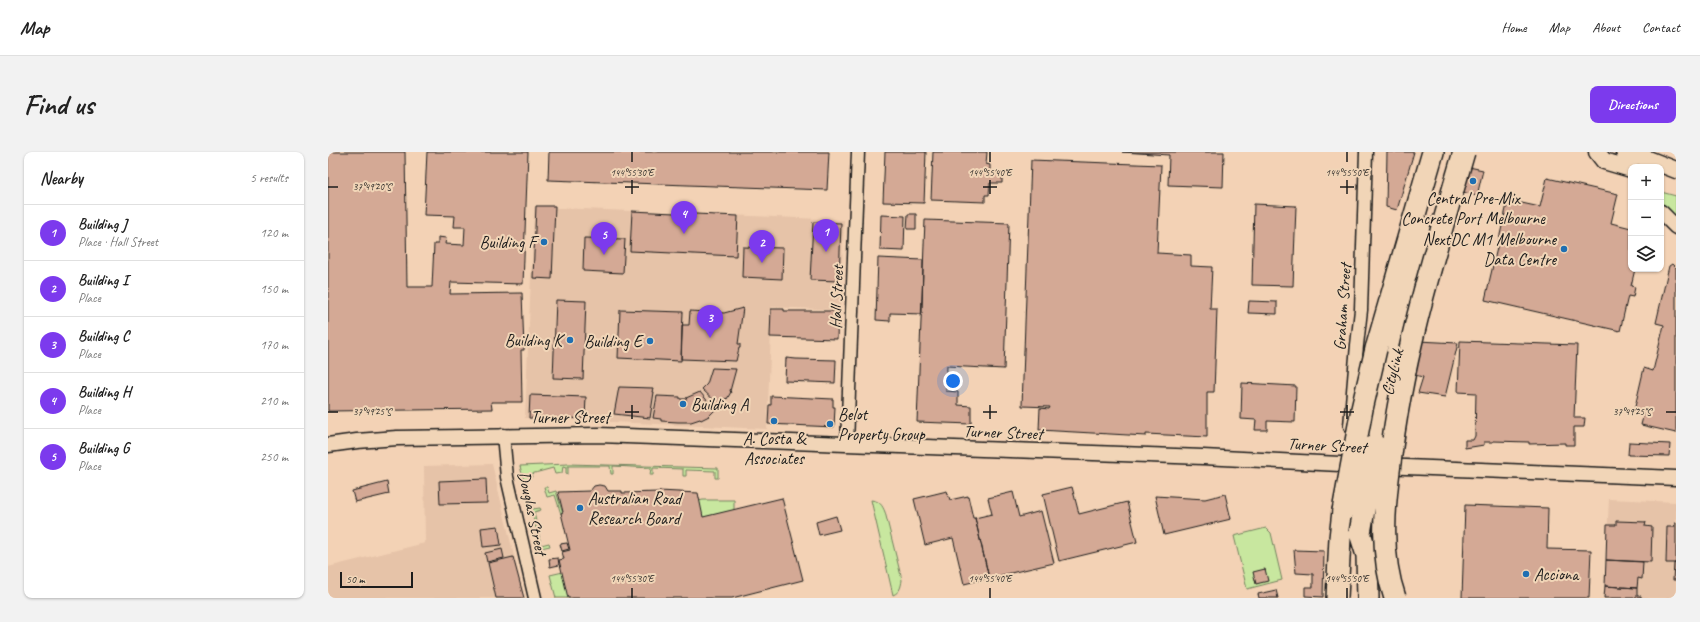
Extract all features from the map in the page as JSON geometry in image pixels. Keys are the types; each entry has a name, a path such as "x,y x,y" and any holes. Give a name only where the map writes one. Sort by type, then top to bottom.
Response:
{"highway":[{"name":"CityLink","path":"1337,598 1343,512 1362,409 1376,349 1433,152"},
{"name":"CityLink","path":"1354,598 1360,533 1385,397 1409,303 1454,152"},
{"path":"1395,598 1390,580 1385,544 1386,491 1394,426 1405,365 1420,304 1464,152"},
{"path":"1360,533 1367,555 1368,598"}],"main road":[{"path":"1597,152 1604,161 1628,168"},
{"path":"1624,152 1648,159 1676,170"},
{"path":"1664,174 1676,176"}],"street":[{"name":"Hall Street","path":"847,444 858,152"},
{"name":"Graham Street","path":"1348,465 1353,389 1362,310 1366,152"},
{"path":"1664,215 1676,227"},
{"name":"Turner Street","path":"328,445 357,440 391,438 503,435 599,435 1203,457 1348,465 1676,478"},
{"name":"Douglas Street","path":"503,435 507,477 535,598"}],"shaded area":[{"path":"534,207 844,220 840,310 772,307 767,429 525,418"},
{"path":"492,464 524,598 328,598 328,567 425,543 424,466"},
{"path":"1609,499 1676,502 1676,598 1604,598"}],"green space":[{"path":"1664,193 1676,196 1676,218 1664,206"},
{"path":"568,464 718,468 718,478 715,478 715,471 686,470 686,476 683,476 683,469 653,468 653,475 650,475 651,468 613,466 613,474 611,474 610,466 568,466 568,474 566,473 566,467 563,466 562,473 555,474 553,468 531,474 532,477 526,480 533,509 540,508 541,510 534,512 541,545 549,543 550,546 541,548 520,466"},
{"path":"544,487 547,487 549,493 556,491 563,514 561,514 555,495 547,497"},
{"path":"734,500 734,511 703,519 698,501"},
{"path":"871,500 877,501 883,507 885,512 902,580 900,589 893,595"},
{"path":"1266,528 1271,533 1282,580 1247,589 1234,536"},
{"path":"563,572 570,598 556,598 550,575"}],"building":[{"path":"328,152 405,152 407,287 432,287 434,244 438,244 438,237 446,238 445,244 464,245 465,227 454,227 455,216 424,215 427,152 528,152 523,284 451,282 450,294 522,293 524,350 521,350 522,402 491,402 492,409 328,411"},
{"path":"549,152 829,152 827,190 548,180"},
{"path":"885,152 926,152 924,203 883,202"},
{"path":"933,152 987,152 986,164 990,165 990,174 1002,175 1002,183 990,183 989,195 985,195 985,202 931,200"},
{"path":"1122,152 1224,152 1223,187 1168,185 1169,155"},
{"path":"1387,152 1414,152 1397,210 1386,207"},
{"path":"1031,160 1161,165 1157,253 1191,255 1191,266 1212,267 1210,309 1217,309 1214,392 1207,392 1207,437 1146,434 1146,436 1039,430 1040,408 1049,409 1050,407 1022,406"},
{"name":"Central Pre-Mix Concrete Port Melbourne","path":"1469,167 1483,170 1477,196 1463,192"},
{"name":"NextDC M1 Melbourne Data Centre","path":"1547,178 1618,194 1611,223 1628,227 1628,272 1634,272 1631,286 1635,287 1633,297 1628,296 1620,331 1485,300 1508,200 1540,207"},
{"path":"1254,204 1296,206 1293,286 1252,285"},
{"name":"Building F","path":"536,206 555,206 552,279 533,278"},
{"path":"632,211 738,216 736,256 630,251"},
{"path":"908,214 916,214 916,229 907,229"},
{"path":"881,215 905,216 904,251 880,250"},
{"path":"925,220 1009,223 1004,369 947,366 946,391 958,392 958,405 971,406 971,424 917,422"},
{"path":"813,222 841,223 839,281 810,280"},
{"path":"584,238 625,239 623,273 583,271"},
{"path":"743,247 783,248 782,279 742,277"},
{"path":"878,258 923,260 922,314 890,313 890,321 876,320"},
{"path":"1672,264 1676,268 1676,433 1641,425 1644,413 1634,411 1644,368 1653,371 1664,325 1656,323 1669,266"},
{"name":"Building K","path":"556,300 586,301 583,379 553,378"},
{"path":"1249,301 1277,302 1277,314 1248,313"},
{"path":"743,308 738,344 740,344 740,348 736,361 681,359 682,325 689,325 690,311 724,313"},
{"path":"771,309 784,309 784,311 838,311 837,339 770,337"},
{"name":"Building E","path":"620,310 683,312 681,361 618,358"},
{"path":"1418,341 1458,343 1445,397 1418,393 1423,377 1410,374"},
{"path":"1460,341 1577,345 1574,418 1585,418 1584,427 1574,427 1574,445 1565,445 1565,443 1529,444 1529,442 1493,441 1484,442 1484,445 1465,448 1465,440 1473,440 1475,436 1476,393 1458,392"},
{"path":"786,358 836,360 835,383 785,381"},
{"path":"712,368 736,369 731,392 727,399 726,398 719,405 702,389 707,384"},
{"path":"1242,383 1296,386 1295,422 1267,421 1267,430 1255,430 1256,420 1241,419"},
{"path":"619,387 653,388 652,392 654,392 650,418 614,414"},
{"name":"Building A","path":"700,392 715,410 709,416 701,420 691,422 661,421 661,419 653,418 657,396 680,397 680,399 687,399 686,398"},
{"path":"530,395 586,397 585,418 529,418"},
{"path":"771,396 833,399 833,407 835,407 834,427 768,424"},
{"path":"1629,442 1670,444 1669,456 1628,455"},
{"path":"486,479 487,503 440,504 439,481"},
{"path":"387,482 389,494 355,502 352,491"},
{"path":"594,486 605,486 608,491 622,491 622,493 659,491 698,493 703,517 782,498 803,580 732,598 568,598 559,560 564,559 562,552 570,550 561,513 563,512 558,492 590,491"},
{"path":"1072,487 1079,514 1127,502 1137,542 1059,561 1043,494"},
{"path":"947,491 950,500 968,496 973,518 975,518 989,578 964,584 953,538 925,545 914,499"},
{"path":"1013,492 1019,517 1041,511 1054,563 989,578 975,518 992,514 988,498"},
{"path":"1225,494 1231,519 1164,535 1155,496 1205,499"},
{"name":"Acciona","path":"1465,505 1548,508 1547,549 1591,550 1589,598 1462,598"},
{"path":"836,516 840,530 819,535 816,522"},
{"path":"1616,521 1646,522 1645,526 1652,527 1651,562 1606,560 1607,525 1616,525"},
{"path":"1675,523 1676,563 1666,563 1667,527 1674,527"},
{"path":"498,526 501,545 483,547 481,528"},
{"path":"567,543 569,549 562,551 560,544"},
{"path":"502,549 504,558 487,562 485,553"},
{"path":"1294,550 1324,551 1323,597 1305,596 1305,587 1313,587 1313,574 1296,573"},
{"path":"513,557 524,598 496,598 488,563"},
{"path":"558,558 559,565 550,567 549,559"},
{"path":"1606,560 1643,562 1642,579 1638,578 1637,588 1605,586"},
{"path":"1674,563 1676,563 1676,580 1673,580"},
{"path":"1265,569 1268,581 1256,584 1253,572"},
{"path":"1605,586 1637,588 1637,596 1641,596 1641,598 1604,598"},
{"path":"1276,590 1278,598 1259,598 1258,594"}],"place":[{"name":"Central Pre-Mix Concrete Port Melbourne","path":"1473,181"},
{"name":"Building H","path":"684,234"},
{"name":"Building F","path":"544,242"},
{"name":"NextDC M1 Melbourne Data Centre","path":"1564,249"},
{"name":"Building J","path":"826,252"},
{"name":"Building G","path":"604,255"},
{"name":"Building I","path":"762,263"},
{"name":"Building C","path":"710,338"},
{"name":"Building K","path":"570,340"},
{"name":"Building E","path":"650,341"},
{"name":"Building A","path":"683,404"},
{"name":"A. Costa & Associates","path":"774,421"},
{"name":"Belot Property Group","path":"830,424"},
{"name":"Australian Road Research Board","path":"580,508"},
{"name":"Acciona","path":"1526,574"}]}
